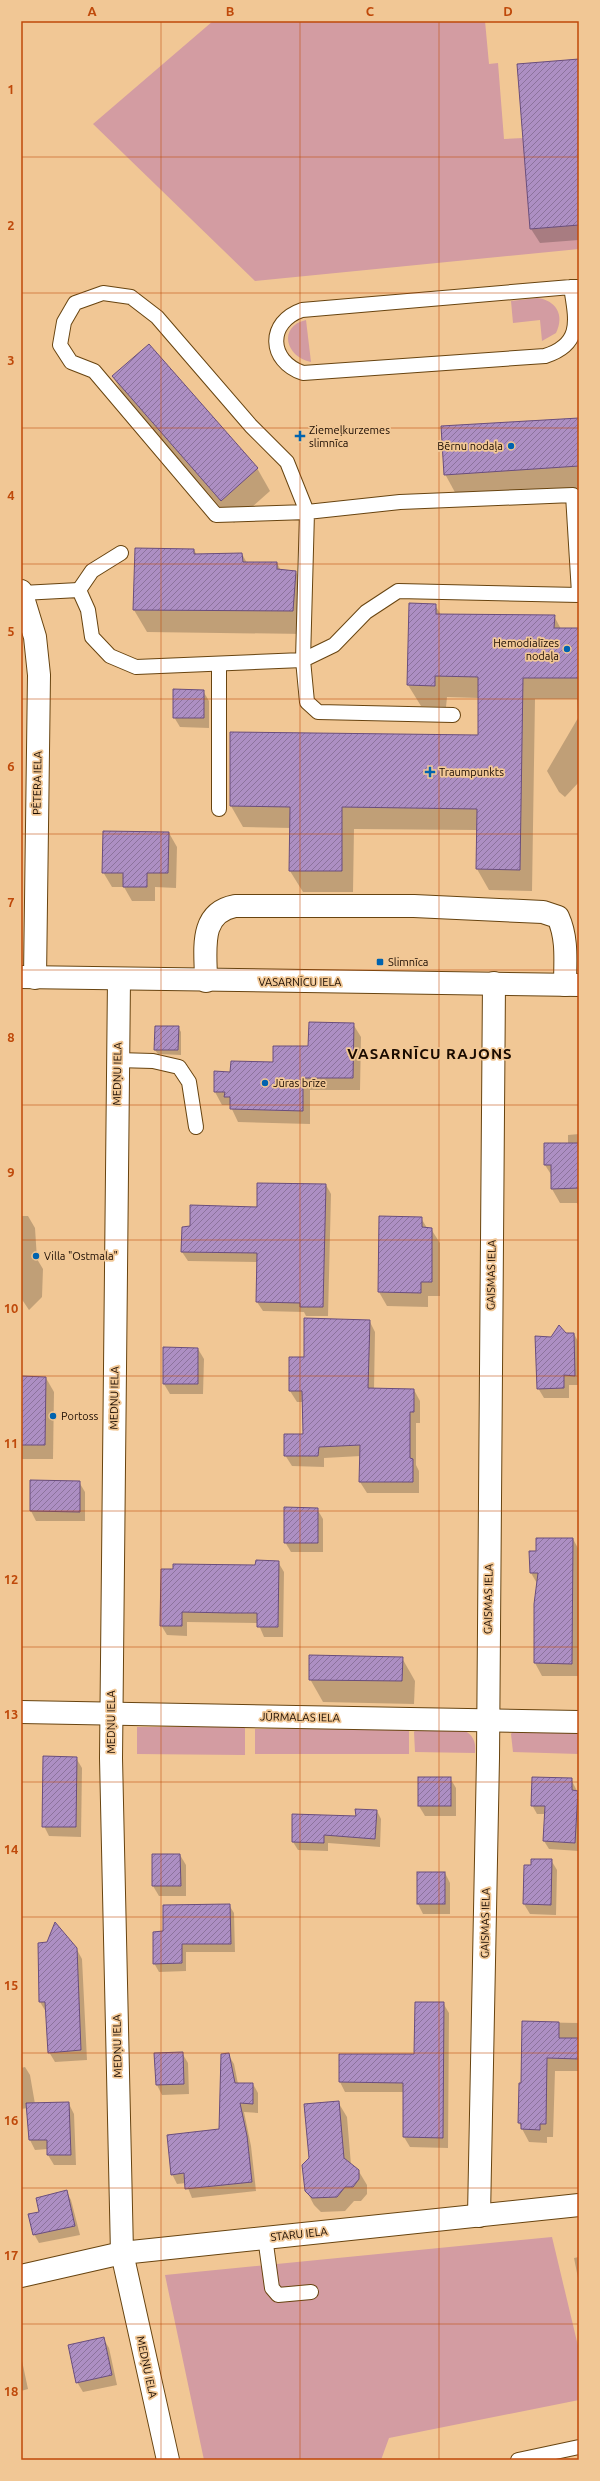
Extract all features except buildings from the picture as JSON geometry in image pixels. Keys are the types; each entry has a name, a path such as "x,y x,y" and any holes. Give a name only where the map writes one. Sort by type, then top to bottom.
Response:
{"street":[{"name":"PĒTERA IELA","path":"21,592 35,637 39,675 28,977"},
{"path":"206,981 208,927 214,916 224,908 235,906 414,906 543,912 558,917 563,928 572,985"},
{"name":"VASARNĪCU IELA","path":"28,977 206,981 572,985"},
{"name":"MEDŅU IELA","path":"119,979 111,1714 122,2253 168,2460"},
{"name":"GAISMAS IELA","path":"479,2216 487,1721 494,983"},
{"name":"JŪRMALAS IELA","path":"21,1712 579,1722"},
{"name":"STARU IELA","path":"21,2276 122,2253 579,2205"}],"lane":[{"path":"575,287 576,318 574,334 567,345 559,351 545,356 303,373 284,363 276,344 277,335 286,318 302,310 575,287"},
{"path":"79,590 88,610 92,637 110,656 136,666 303,660 334,645 366,612 398,591 579,594 573,495 400,502 307,512 216,516 94,371 72,362 60,345 64,322 75,303 104,293 131,297 157,317 252,426 287,462 307,512 303,660 307,702 318,712 453,715"},
{"path":"79,590 92,571 121,553"},
{"path":"21,592 79,590"},
{"path":"220,664 220,809"},
{"path":"118,1060 153,1061 179,1067 189,1082 196,1127"},
{"path":"265,2237 272,2288 278,2295 311,2292"},
{"path":"518,2460 579,2447"}],"shaded area":[{"path":"213,21 485,21 489,64 498,63 504,139 523,138 530,229 579,225 579,249 255,281 93,124"},
{"path":"537,298 544,299 554,305 560,320 556,333 542,341 540,320 513,323 511,301"},
{"path":"306,320 311,362 302,359 295,354 288,341 288,335 291,328 297,323"},
{"path":"137,1727 245,1727 245,1755 137,1754"},
{"path":"418,1727 447,1727 465,1731 471,1736 475,1743 475,1753 415,1752 414,1732"},
{"path":"409,1728 409,1754 255,1754 255,1729"},
{"path":"513,1731 579,1733 579,1754 513,1752 511,1734"},
{"path":"552,2237 579,2350 579,2400 389,2438 381,2460 204,2460 165,2275"}],"place":[{"name":"Ziemeļkurzemes slimnīca","path":"300,436"},
{"name":"Bērnu nodaļa","path":"511,446"},
{"name":"Hemodialīzes nodaļa","path":"567,649"},
{"name":"Traumpunkts","path":"430,772"},
{"name":"Slimnīca","path":"380,962"},
{"name":"Jūras brīze","path":"265,1083"},
{"name":"Villa \"Ostmala\"","path":"36,1256"},
{"name":"Portoss","path":"53,1416"}],"district":[{"name":"VASARNĪCU RAJONS","path":"430,1054"}]}
